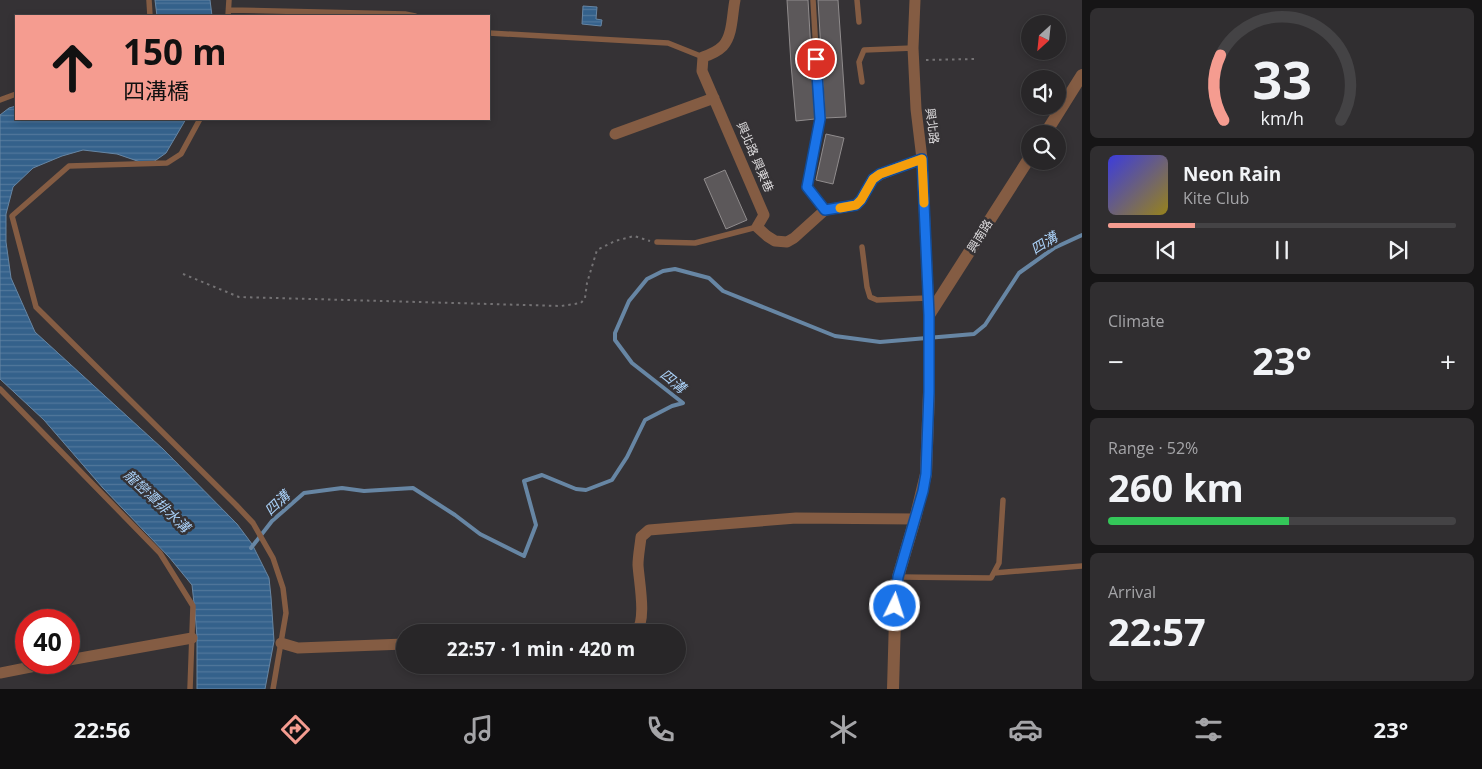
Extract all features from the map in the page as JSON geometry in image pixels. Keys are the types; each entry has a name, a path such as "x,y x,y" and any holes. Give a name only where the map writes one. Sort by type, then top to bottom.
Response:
{"street":[{"path":"702,57 711,54 723,46 729,35 735,0"},
{"name":"興北路","path":"915,0 913,54 916,109 922,159 929,322"},
{"name":"興北路 興東巷","path":"702,57 702,71 764,215 758,227"},
{"path":"1051,125 1082,75"},
{"path":"615,134 714,98"},
{"path":"758,227 775,241 787,242 825,210 856,205 873,179 880,174 922,159"},
{"name":"興南路","path":"929,322 1022,170"},
{"path":"894,689 895,618 898,577 926,474 929,322"},
{"path":"640,624 641,598 638,563 640,537 649,530 796,518 915,519"},
{"path":"80,658 192,638"},
{"path":"282,643 298,648 396,644"},
{"path":"0,673 15,670"}],"lane":[{"path":"149,0 150,15"},
{"path":"229,0 228,13 410,15"},
{"path":"813,0 820,119 807,187 825,210"},
{"path":"857,0 859,22"},
{"path":"490,33 668,43 702,57"},
{"path":"862,82 859,62 864,50 913,54"},
{"path":"0,100 15,94"},
{"path":"199,120 181,154 167,163 69,166 12,216 36,308 253,523 273,558 283,588 286,612 273,689"},
{"path":"657,242 695,243 758,227"},
{"path":"862,246 870,297 877,300 928,298"},
{"path":"0,389 160,553 193,606 190,689"},
{"path":"898,577 991,578 999,563 1003,500"},
{"path":"994,573 1082,566"}],"path":[{"path":"913,54 976,59"},
{"path":"183,274 239,297 561,306 582,303 585,298 587,283 597,250 615,241 634,236 657,242"}],"water":[{"path":"155,0 210,0 212,15 157,15"},
{"path":"583,6 597,7 596,19 602,20 601,26 582,24"},
{"name":"龍巒潭排水溝","path":"15,106 15,120 185,120 166,153 149,165 117,154 83,150 33,168 13,187 6,214 6,242 11,278 35,332 163,449 237,524 252,544 269,578 271,597 274,641 265,689 197,689 197,637 192,585 169,557 103,488 44,420 0,379 0,115 9,108"}],"building":[{"path":"787,0 808,0 815,119 796,121"},
{"path":"818,0 838,0 846,117 825,118"},
{"path":"826,134 844,138 833,184 816,180"},
{"path":"725,170 747,220 726,229 704,179"}],"waterway":[{"name":"四溝","path":"251,548 272,521 304,493 342,488 364,491 413,488 455,515 480,534 524,556 536,525 524,481 542,475 576,489 586,490 612,480 627,457 645,420 672,406 683,403 632,363 615,340 615,333 629,301 647,279 663,271 675,269 709,278 723,291 835,336 880,342 974,334 985,325 1019,273 1054,248 1082,235"}],"slow traffic":[{"path":"840,208 856,205 873,179 880,174 922,159 924,203"}],"route":[{"path":"816,59 820,119 807,187 825,210 856,205 873,179 880,174 922,159 929,315 926,474 923,491 898,577 895,606"}]}
